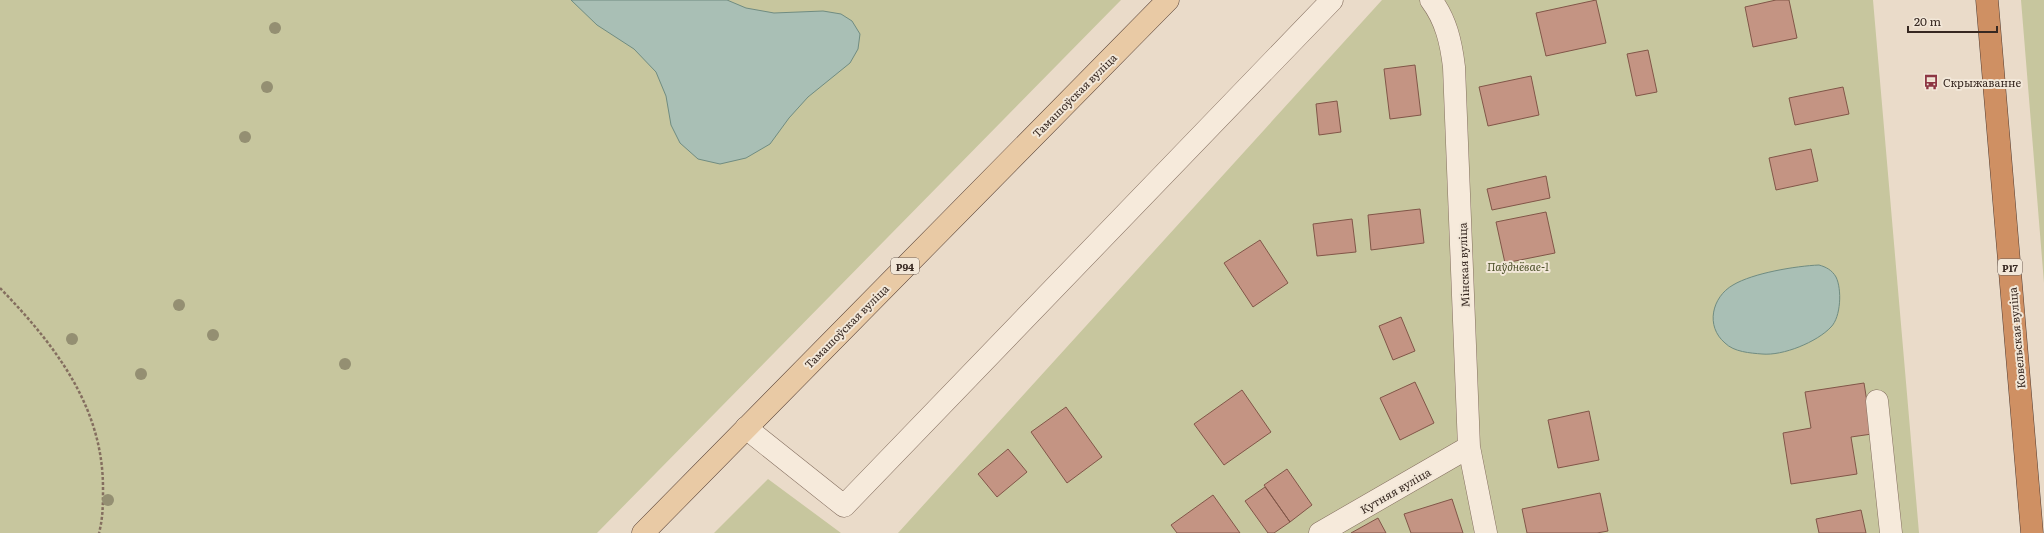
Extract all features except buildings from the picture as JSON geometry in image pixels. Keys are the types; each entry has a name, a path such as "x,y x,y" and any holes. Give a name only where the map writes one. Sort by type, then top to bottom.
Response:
{"highway":[{"name":"Ковельская вуліца","path":"1987,0 2032,533"}],"main road":[{"name":"Тамашоўская вуліца","path":"643,533 1168,0"}],"lane":[{"path":"746,428 844,506 1332,0"},
{"name":"Мінская вуліца","path":"1431,0 1444,22 1449,35 1456,84 1469,447 1486,533"},
{"path":"1878,401 1891,533"},
{"name":"Кутняя вуліца","path":"1320,533 1469,447"}],"path":[{"path":"0,288 33,322 71,374 92,418 103,469 103,519 99,533"}],"green space":[{"path":"0,0 1121,0 597,533 0,533"},
{"name":"Паўднёвае-1","path":"1382,0 1873,0 1919,533 898,533"},
{"path":"2021,0 2044,0 2044,283"},
{"path":"768,479 841,533 714,533"}],"shaded area":[{"path":"571,0 727,0 746,8 774,13 823,11 841,14 852,21 860,34 858,49 850,63 808,97 789,118 770,144 746,158 720,164 698,159 680,143 671,125 666,96 656,72 634,49 597,25"},
{"path":"1819,265 1833,272 1838,282 1840,295 1837,317 1825,333 1809,343 1799,347 1780,353 1770,354 1742,352 1729,346 1719,336 1713,320 1716,304 1726,290 1733,285 1752,277 1775,271"}],"place":[{"name":"Скрыжаванне","path":"1931,82"}]}
